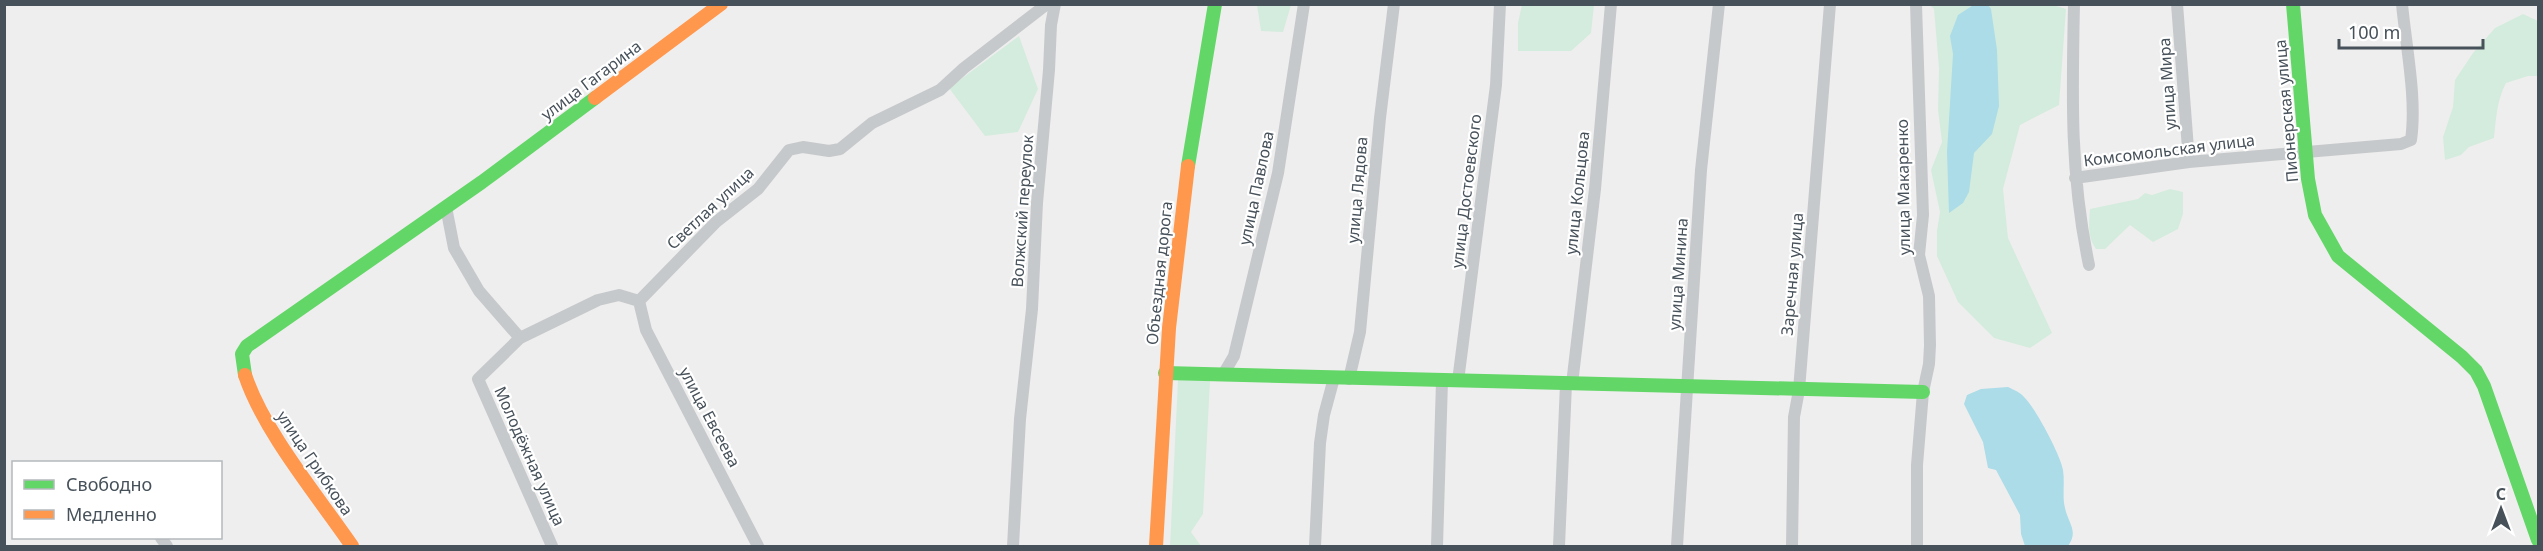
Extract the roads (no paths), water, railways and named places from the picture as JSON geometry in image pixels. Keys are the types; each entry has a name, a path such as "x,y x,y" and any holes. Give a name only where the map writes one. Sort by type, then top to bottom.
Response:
{"street":[{"name":"улица Гагарина","path":"446,207 720,4"},
{"name":"Светлая улица","path":"639,301 716,222 758,189 789,150 802,147 829,151 840,149 872,123 940,90 964,68 1047,4"},
{"name":"Волжский переулок","path":"1013,546 1020,419 1032,309 1037,203 1055,4"},
{"name":"Объездная дорога","path":"1156,546 1165,373 1182,209 1215,4"},
{"name":"улица Павлова","path":"1224,373 1234,356 1278,172 1304,4"},
{"name":"улица Лядова","path":"1349,379 1360,332 1380,118 1394,4"},
{"name":"улица Достоевского","path":"1458,381 1496,85 1500,4"},
{"name":"улица Кольцова","path":"1559,546 1569,384 1595,189 1611,4"},
{"name":"улица Минина","path":"1677,546 1701,170 1719,4"},
{"name":"Заречная улица","path":"1792,546 1794,417 1799,390 1830,4"},
{"name":"улица Макаренко","path":"1916,4 1923,215 1919,255 1929,296 1930,345 1923,392 1917,465 1917,546"},
{"path":"2074,4 2072,109 2075,178 2089,265"},
{"name":"улица Мира","path":"2177,4 2189,162"},
{"name":"Пионерская улица","path":"2293,4 2305,152 2315,215 2338,256 2476,371 2488,398 2538,540"},
{"name":"Комсомольская улица","path":"2075,178 2189,162 2401,144 2411,140 2413,128 2402,4"},
{"path":"446,207 454,248 479,291 520,338 609,295 619,295 639,301"},
{"name":"улица Грибкова","path":"352,546 271,429 252,397 242,367 242,354 247,346 446,207"},
{"name":"улица Евсеева","path":"639,301 646,330 758,546"},
{"name":"Молодёжная улица","path":"520,338 478,379 552,546"},
{"path":"1165,373 1686,388 1923,392"},
{"path":"1315,546 1320,443 1324,415 1334,378"},
{"path":"1437,546 1442,381"}],"water":[{"path":"1975,4 1988,5 1991,9 1997,50 1999,106 1992,134 1974,153 1969,192 1963,203 1949,213 1947,152 1953,54 1950,36 1958,15"},
{"path":"2008,387 2021,394 2029,402 2058,454 2064,475 2064,503 2073,531 2068,546 2025,546 2021,534 2020,515 1996,470 1988,468 1983,442 1964,404 1967,395 1981,389"}]}
